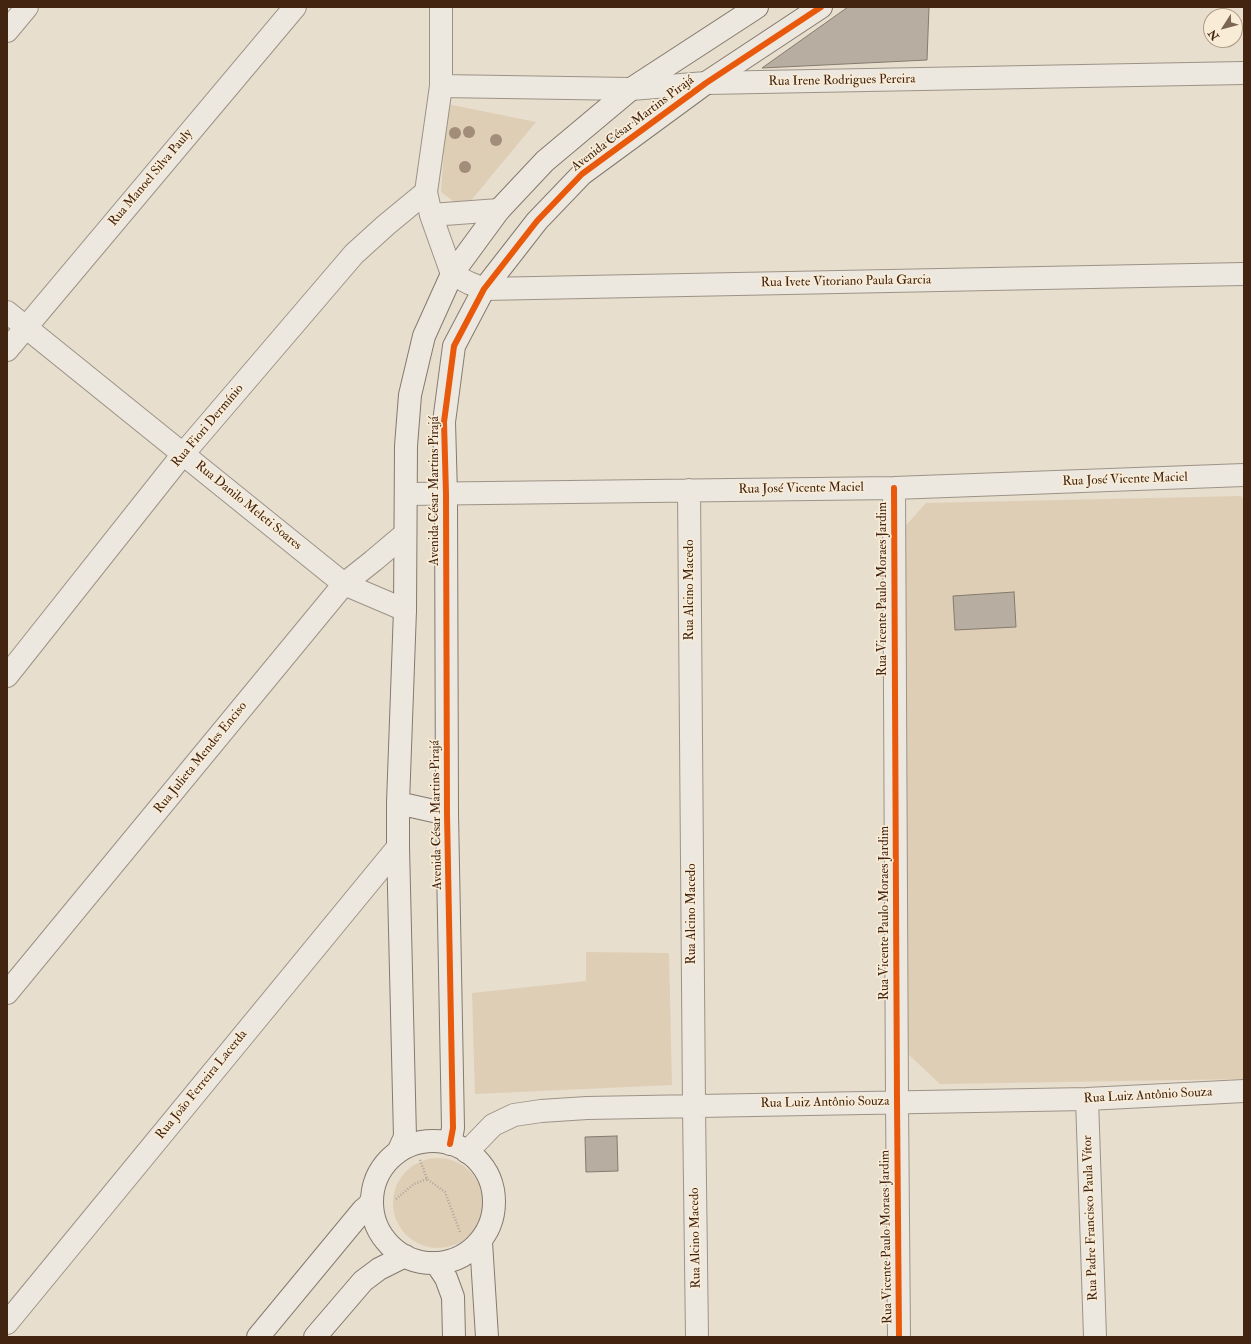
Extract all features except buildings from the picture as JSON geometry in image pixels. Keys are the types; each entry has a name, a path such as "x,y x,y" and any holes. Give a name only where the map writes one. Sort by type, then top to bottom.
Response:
{"street":[{"path":"7,30 27,7"},
{"name":"Rua Manoel Silva Pauly","path":"7,350 295,7"},
{"path":"441,7 441,86 426,192 431,215 452,274"},
{"name":"Avenida César Martins Pirajá","path":"406,1148 398,803 405,610 404,534 407,494 406,446 410,395 424,336 452,274 499,210 544,161 631,89 757,7"},
{"name":"Avenida César Martins Pirajá","path":"459,1148 453,1128 447,814 446,494 444,422 454,346 484,289 537,221 582,174 706,83 821,7"},
{"name":"Rua Irene Rodrigues Pereira","path":"441,86 631,89 706,83 1244,73"},
{"name":"Rua Fiori Dermínio","path":"7,676 183,454 354,254 426,192"},
{"path":"431,215 499,210"},
{"name":"Rua Ivete Vitoriano Paula Garcia","path":"452,274 484,289 1244,274"},
{"name":"Rua Danilo Meleti Soares","path":"7,312 344,584 405,610"},
{"name":"Rua José Vicente Maciel","path":"407,494 894,488 1244,475"},
{"name":"Rua Vicente Paulo Moraes Jardim","path":"894,488 897,1102 900,1337"},
{"name":"Rua Alcino Macedo","path":"690,490 697,1337"},
{"name":"Rua Julieta Mendes Enciso","path":"7,993 344,584 404,534"},
{"path":"398,803 447,814"},
{"name":"Rua João Ferreira Lacerda","path":"7,1323 398,847"},
{"name":"Rua Luiz Antônio Souza","path":"459,1148 492,1125 514,1115 541,1111 587,1108 1087,1099 1244,1091"},
{"name":"Rua Padre Francisco Paula Vítor","path":"1087,1099 1095,1337"},
{"path":"258,1337 363,1210 369,1205 376,1181 385,1165 406,1148 432,1141 459,1148 480,1163 489,1178 494,1194 494,1211 489,1228 474,1248 452,1261 436,1263 420,1262 405,1256 391,1246 381,1234 375,1218 372,1199"},
{"path":"474,1248 487,1337"},
{"path":"315,1337 363,1281 379,1268 405,1256"},
{"path":"436,1263 446,1278 453,1297 454,1337"}],"path":[{"path":"406,1148 427,1179 445,1192 474,1248"}],"shaded area":[{"path":"447,104 536,122 464,209 441,192"},
{"path":"1241,496 1244,499 1244,1079 940,1084 906,1052 899,533 926,503"},
{"path":"586,952 669,953 672,1085 475,1094 472,993 586,981"},
{"path":"429,1158 447,1158 463,1165 476,1178 483,1194 483,1212 476,1228 463,1241 447,1248 429,1248 413,1241 400,1228 393,1212 393,1194 400,1178 413,1165"}],"cycle path":[{"path":"450,1144 453,1128 447,814 446,494 444,422 454,346 484,289 537,221 582,174 706,83 821,7"},
{"path":"894,488 899,1337"}]}
